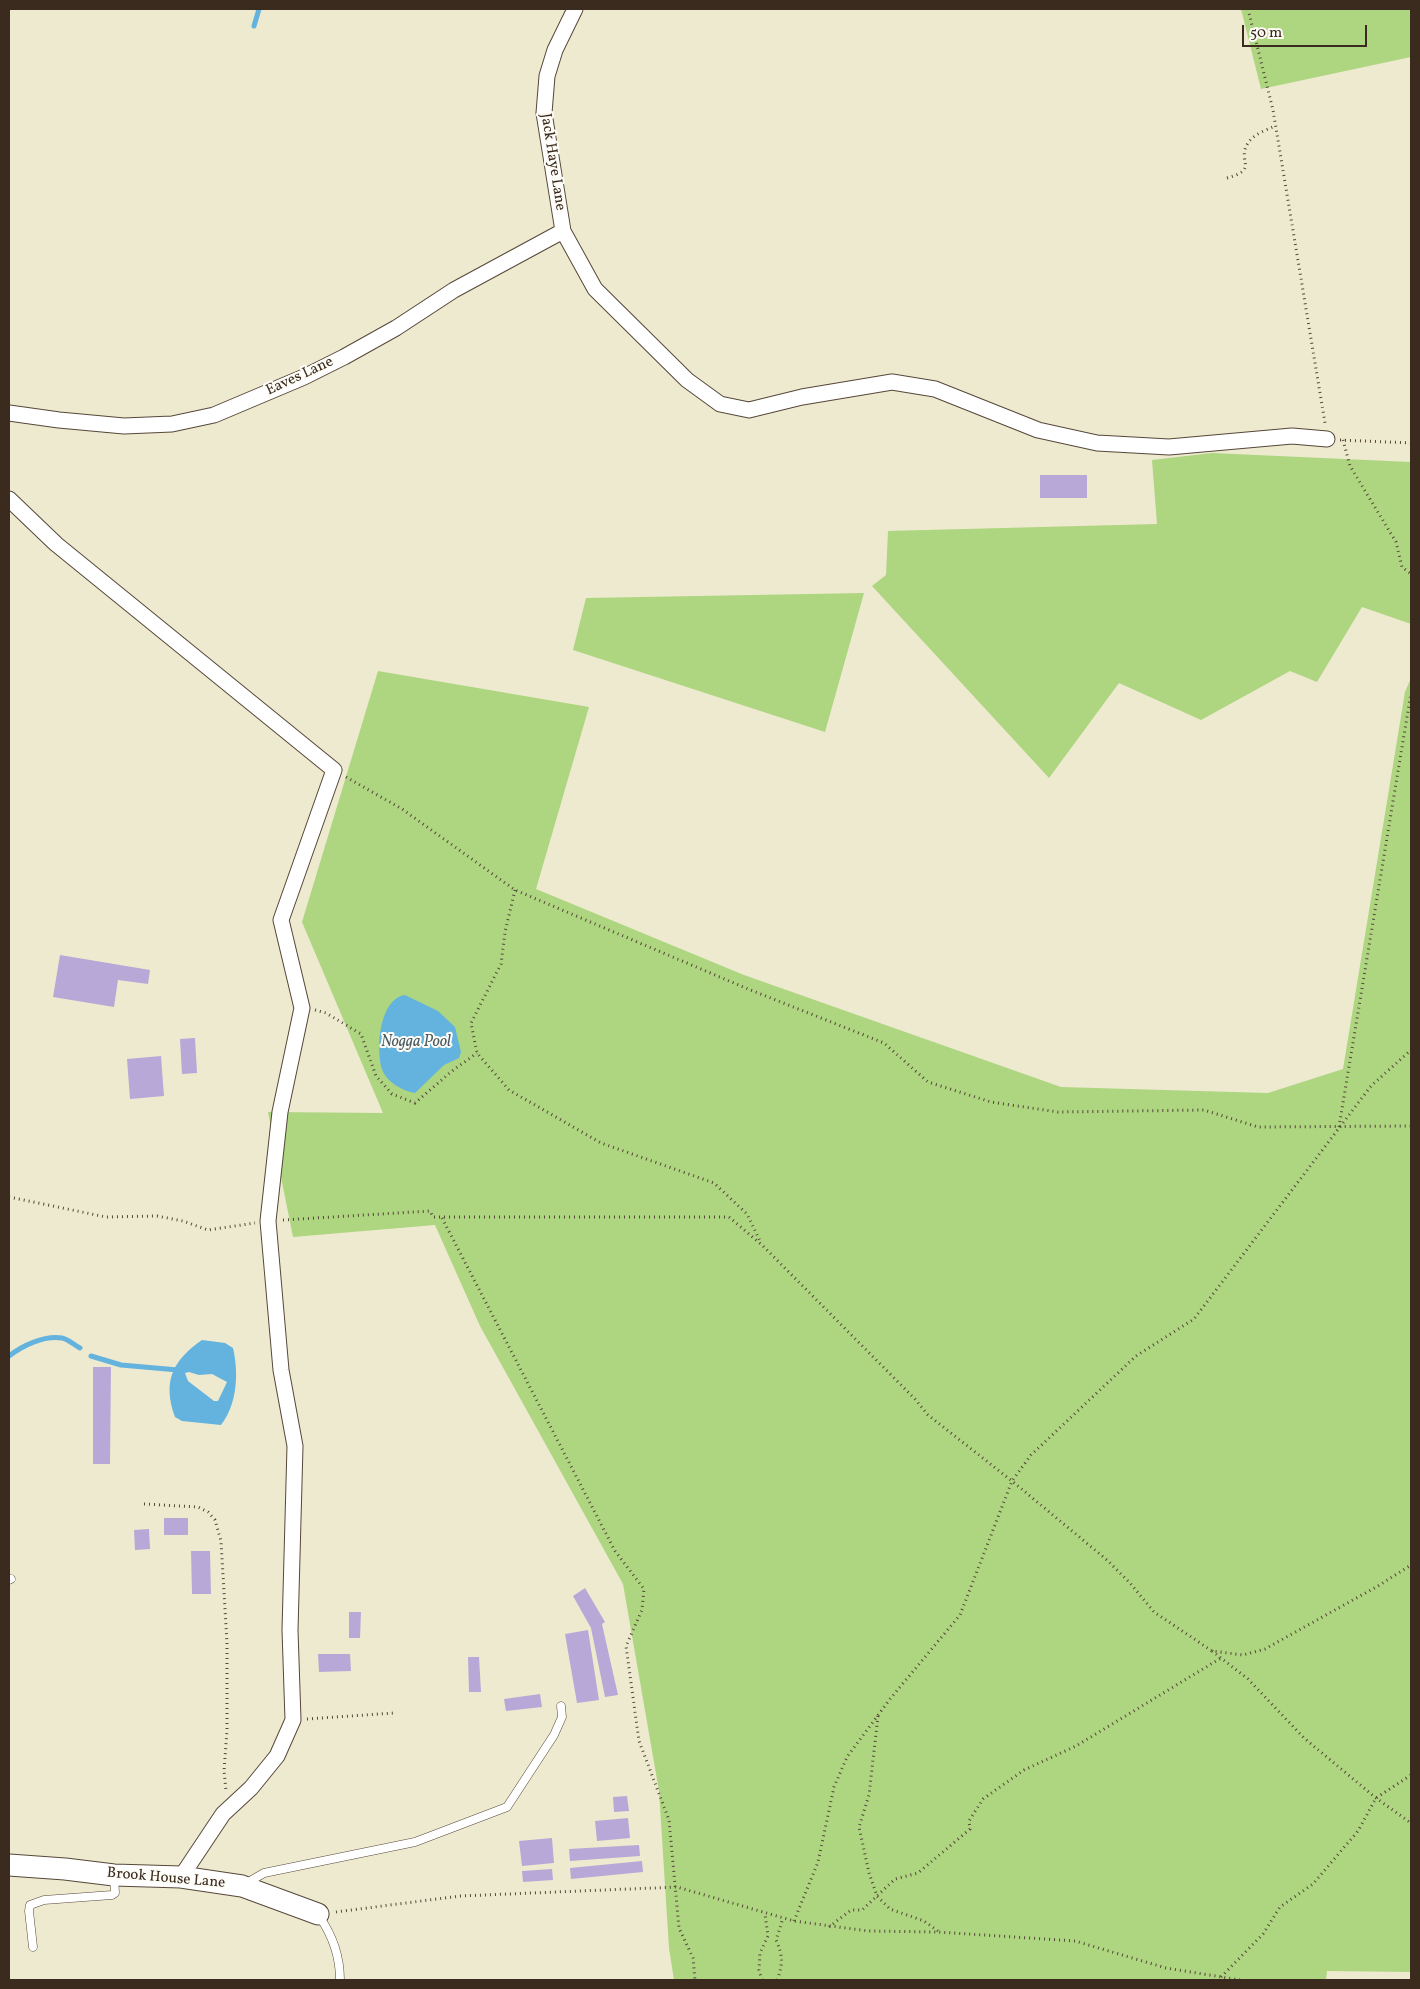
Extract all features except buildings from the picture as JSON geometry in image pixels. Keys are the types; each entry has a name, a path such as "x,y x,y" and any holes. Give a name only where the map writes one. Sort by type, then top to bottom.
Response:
{"street":[{"name":"Jack Haye Lane","path":"575,9 556,50 547,76 544,112 563,231 595,289 687,380 720,404 749,410 802,397 892,382 935,389 1038,430 1098,443 1170,447 1292,436 1327,439"},
{"name":"Eaves Lane","path":"9,413 124,426 172,424 214,415 304,377 344,357 396,328 454,290 563,231"},
{"path":"9,499 56,544 334,770 281,920 302,1008 280,1112 268,1221 281,1370 295,1446 290,1630 293,1720 277,1756 251,1788 223,1814 180,1877"},
{"name":"Brook House Lane","path":"9,1865 65,1868 114,1875 180,1877 242,1886 318,1914"}],"lane":[{"path":"242,1886 264,1873 415,1842 511,1806 554,1735 562,1717 561,1706"},
{"path":"34,1947 28,1911 30,1905 44,1900 112,1895 115,1893 114,1875"},
{"path":"318,1914 330,1931 336,1950 340,1980"}],"path":[{"path":"1248,9 1275,126 1327,439 1411,443"},
{"path":"1227,178 1244,172 1245,150 1250,140 1275,126"},
{"path":"1343,440 1350,466 1396,542 1402,567 1411,574"},
{"path":"1339,1128 1411,693"},
{"path":"334,770 402,809 515,890 748,989 884,1043 928,1082 991,1102 1058,1112 1204,1110 1258,1127 1339,1128 1411,1126"},
{"path":"515,890 505,932 501,964 471,1023 477,1053 509,1090 601,1143 714,1183 748,1214 763,1246"},
{"path":"302,1008 326,1012 361,1034 376,1076 392,1094 415,1103 452,1071 477,1053"},
{"path":"794,1921 818,1862 834,1787 847,1757 878,1715 960,1615 1012,1481 1031,1456 1136,1356 1194,1319 1371,1086 1411,1050"},
{"path":"9,1197 106,1218 158,1216 183,1221 208,1230 268,1221 430,1211 433,1218 729,1217 763,1246 915,1399 928,1415 1012,1481 1107,1560 1130,1582 1154,1612 1212,1651 1248,1679 1304,1738 1376,1798 1411,1823"},
{"path":"442,1218 615,1551 644,1589 642,1610 626,1646 639,1740 669,1820 679,1928 693,1958 695,1980"},
{"path":"144,1504 198,1507 208,1512 215,1520 221,1541 227,1643 227,1730 224,1771 226,1804 223,1814"},
{"path":"1212,1651 1244,1655 1265,1649 1378,1586 1411,1565"},
{"path":"829,1927 851,1910 862,1910 895,1879 918,1873 970,1829 969,1821 983,1798 1024,1770 1076,1746 1221,1658"},
{"path":"293,1720 394,1713"},
{"path":"878,1715 869,1795 859,1827 869,1873 876,1896 890,1909 924,1921 938,1932"},
{"path":"1220,1977 1263,1934 1280,1907 1313,1884 1358,1831 1376,1798 1411,1775"},
{"path":"318,1914 460,1896 676,1887 765,1914 829,1927 868,1931 938,1932 1074,1941 1166,1968 1240,1980"},
{"path":"762,1980 759,1970 760,1953 768,1936 765,1914"},
{"path":"776,1940 783,1918"},
{"path":"768,1936 776,1940 782,1952 782,1968 777,1980"}],"green space":[{"path":"1241,9 1411,9 1411,57 1261,89"},
{"path":"1212,453 1411,462 1411,624 1362,607 1317,682 1290,671 1201,720 1119,683 1049,778 872,586 886,575 888,531 1157,524 1152,460"},
{"path":"864,593 825,732 573,650 586,598"},
{"path":"378,671 589,707 536,889 744,975 1061,1087 1268,1093 1343,1069 1405,692 1411,678 1411,1972 1327,1971 1326,1980 674,1980 669,1948 659,1791 623,1584 480,1326 435,1225 293,1237 268,1112 383,1113 302,922"}],"water":[{"name":"Nogga Pool","path":"405,995 438,1011 455,1027 461,1052 459,1058 444,1065 415,1093 400,1088 391,1082 384,1074 380,1060 380,1038 385,1015 390,1005 396,999"},
{"path":"202,1340 225,1343 233,1348 236,1368 235,1388 230,1408 221,1425 182,1421 175,1417 171,1404 170,1382 177,1364","holes":["189,1372 199,1375 212,1374 227,1382 218,1401 214,1401 188,1381 185,1373"]}],"waterway":[{"path":"254,26 259,9"},
{"path":"9,1356 27,1345 48,1338 64,1339 80,1348"},
{"path":"91,1356 121,1365 178,1370"}]}
